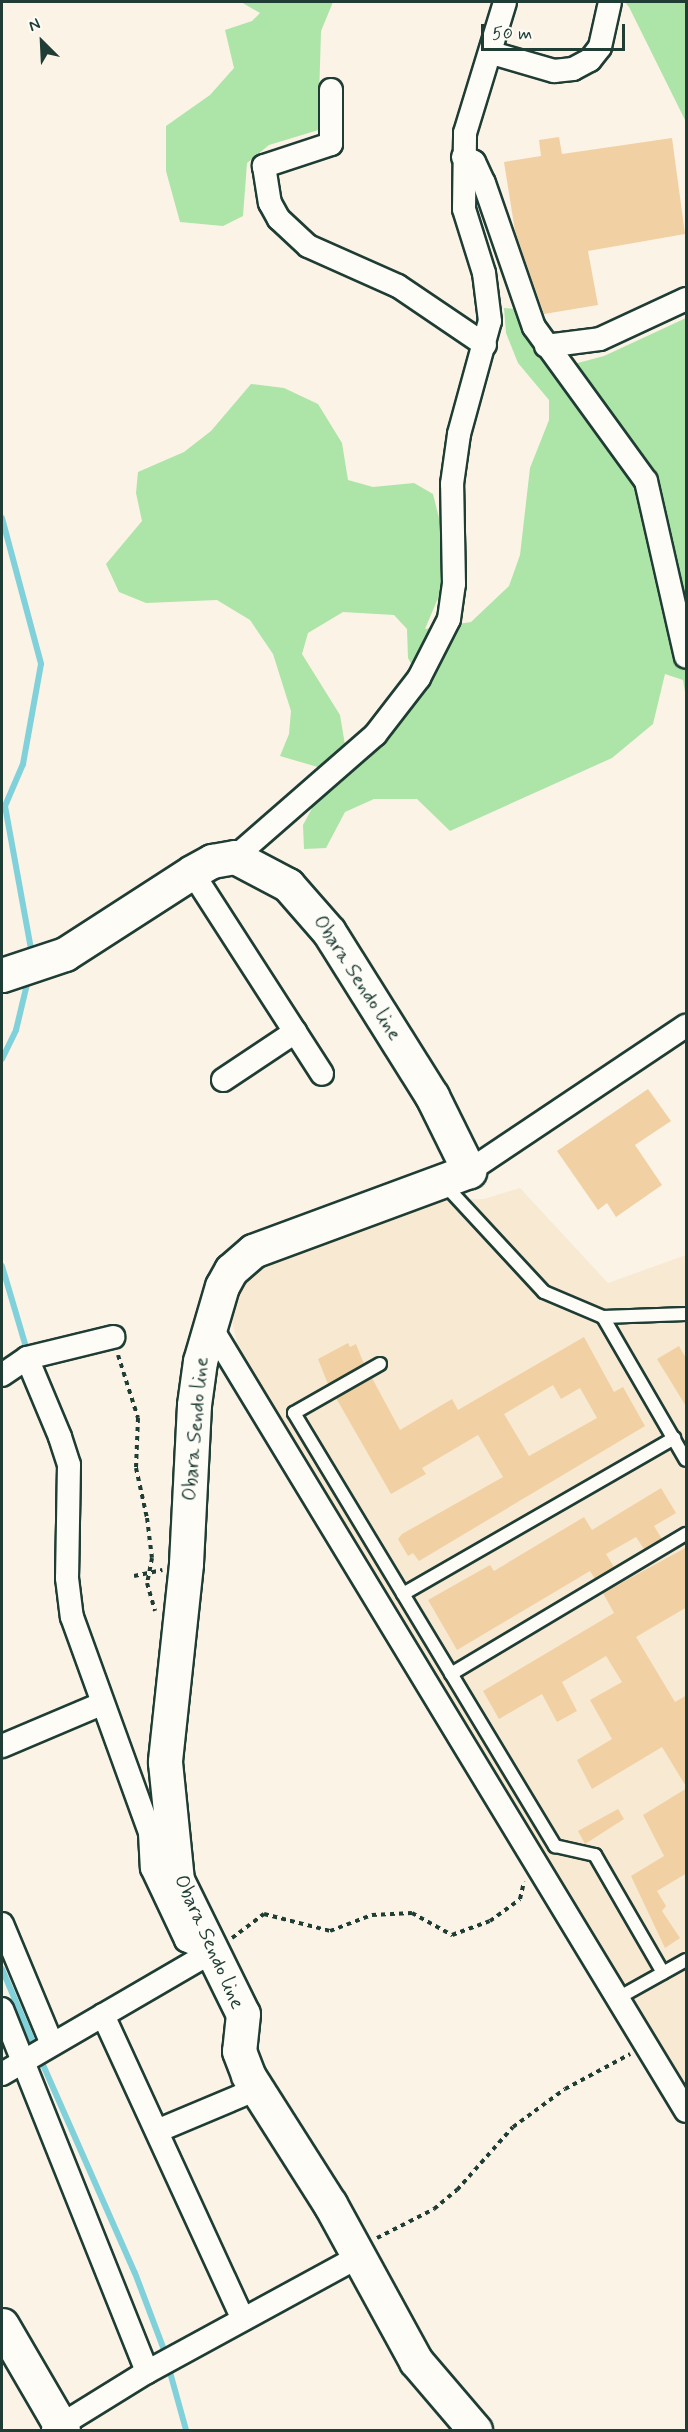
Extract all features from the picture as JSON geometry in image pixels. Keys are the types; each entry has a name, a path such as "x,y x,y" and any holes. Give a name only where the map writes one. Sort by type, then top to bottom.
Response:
{"main road":[{"path":"20,970 212,861 235,857"},
{"name":"Obara Sendo line","path":"235,857 288,885 329,932 432,1096 456,1177 253,1251 226,1278 209,1324 194,1405 178,1633 165,1762 177,1880 243,2014 239,2051 257,2089 356,2253 416,2361 460,2418 476,2430"},
{"path":"2,2325 59,2429"}],"street":[{"path":"235,857 375,735 440,644 449,619 454,584 452,484 459,434 485,345 490,296 464,209 463,157 468,123 492,53 505,2"},
{"path":"492,53 554,71 573,69 590,60 600,47 610,2"},
{"path":"331,90 331,144 264,166 270,203 279,219 308,246 398,286 485,345"},
{"path":"463,157 474,162 484,183 527,312 546,346 646,481 687,657"},
{"path":"546,346 600,339 687,299"},
{"path":"192,872 322,1074"},
{"path":"456,1177 687,1026"},
{"path":"223,1080 295,1032"},
{"path":"209,1324 687,2111"},
{"path":"2,1375 27,1358 112,1337"},
{"path":"27,1358 69,1465 67,1578 72,1617 101,1704 125,1756 146,1822 152,1868 186,1940 212,1952"},
{"path":"2,1746 101,1704"},
{"path":"2,1924 52,2044"},
{"path":"2,2074 212,1952"},
{"path":"2,2009 147,2372"},
{"path":"103,2015 243,2319"},
{"path":"157,2131 257,2089"},
{"path":"59,2429 147,2372 356,2253"}],"lane":[{"path":"456,1177 544,1292 603,1317 687,1314"},
{"path":"603,1317 687,1460"},
{"path":"381,1364 294,1413 555,1846 595,1855 663,1973"},
{"path":"404,1594 674,1438"},
{"path":"451,1674 687,1534"},
{"path":"618,1998 687,1960"}],"path":[{"path":"112,1337 138,1418 136,1468 152,1558 150,1602 162,1622 178,1633"},
{"path":"212,1952 264,1914 330,1931 372,1915 412,1913 452,1935 490,1921 520,1899 531,1854"},
{"path":"356,2253 434,2209 513,2127 565,2089 647,2046"}],"shaded area":[{"path":"520,1188 608,1283 686,1255 686,2093 253,1382 238,1347 230,1311 245,1271 426,1200 484,1199"}],"green space":[{"path":"241,2 333,2 321,31 319,98 325,128 269,145 247,163 243,216 223,226 180,222 166,171 166,126 210,95 234,68 225,30 252,21 260,13"},
{"path":"625,2 686,2 686,122 629,7"},
{"path":"504,308 515,309 532,335 574,364 604,356 686,318 686,698 683,680 665,674 653,724 612,758 450,831 417,799 374,799 345,812 326,848 304,849 303,825 316,801 423,685 408,658 407,629 394,615 343,612 308,633 302,654 340,715 345,745 321,768 280,756 289,734 291,711 273,654 250,620 217,600 146,603 119,592 106,564 142,521 136,493 138,472 184,452 211,431 251,384 284,388 318,404 342,443 348,480 373,487 414,483 433,494 445,542 444,584 425,629 471,622 509,586 520,555 530,468 549,420 549,400 518,363 506,333"}],"building":[{"path":"559,137 562,154 672,138 685,234 588,251 598,305 544,314 515,231 504,162 541,156 539,140"},
{"path":"648,1089 671,1121 635,1145 662,1185 616,1217 607,1203 598,1210 557,1151"},
{"path":"584,1337 614,1392 623,1387 645,1426 419,1561 413,1553 408,1556 398,1539 402,1534 503,1477 478,1435 422,1468 426,1474 391,1494 336,1398 372,1378 400,1430 452,1399 458,1410","holes":["553,1385 561,1399 580,1388 597,1418 529,1456 504,1414"]},
{"path":"348,1343 350,1347 356,1344 364,1364 328,1384 318,1359"},
{"path":"679,1346 687,1360 687,1408 657,1359"},
{"path":"661,1488 676,1513 654,1526 662,1539 644,1549 636,1537 606,1554 614,1567 595,1579 590,1571 457,1650 428,1600 490,1565 494,1571 584,1517 592,1530"},
{"path":"687,1547 687,1607 636,1637 675,1702 687,1695 687,1788 662,1747 592,1789 577,1760 612,1739 590,1700 622,1682 606,1656 562,1682 577,1711 557,1722 542,1694 499,1719 483,1691 614,1613 603,1593"},
{"path":"687,1788 687,1873 657,1891 666,1906 662,1911 680,1938 665,1948 631,1876 664,1856 643,1815"},
{"path":"618,1809 624,1819 585,1844 578,1831"}],"waterway":[{"path":"2,518 41,664 23,764 5,806 32,954"},
{"path":"2,1059 16,1030 29,976"},
{"path":"2,1266 26,1347 20,1351"},
{"path":"2,1969 36,2049"},
{"path":"40,2058 135,2273 166,2355"},
{"path":"168,2365 186,2430"}]}
